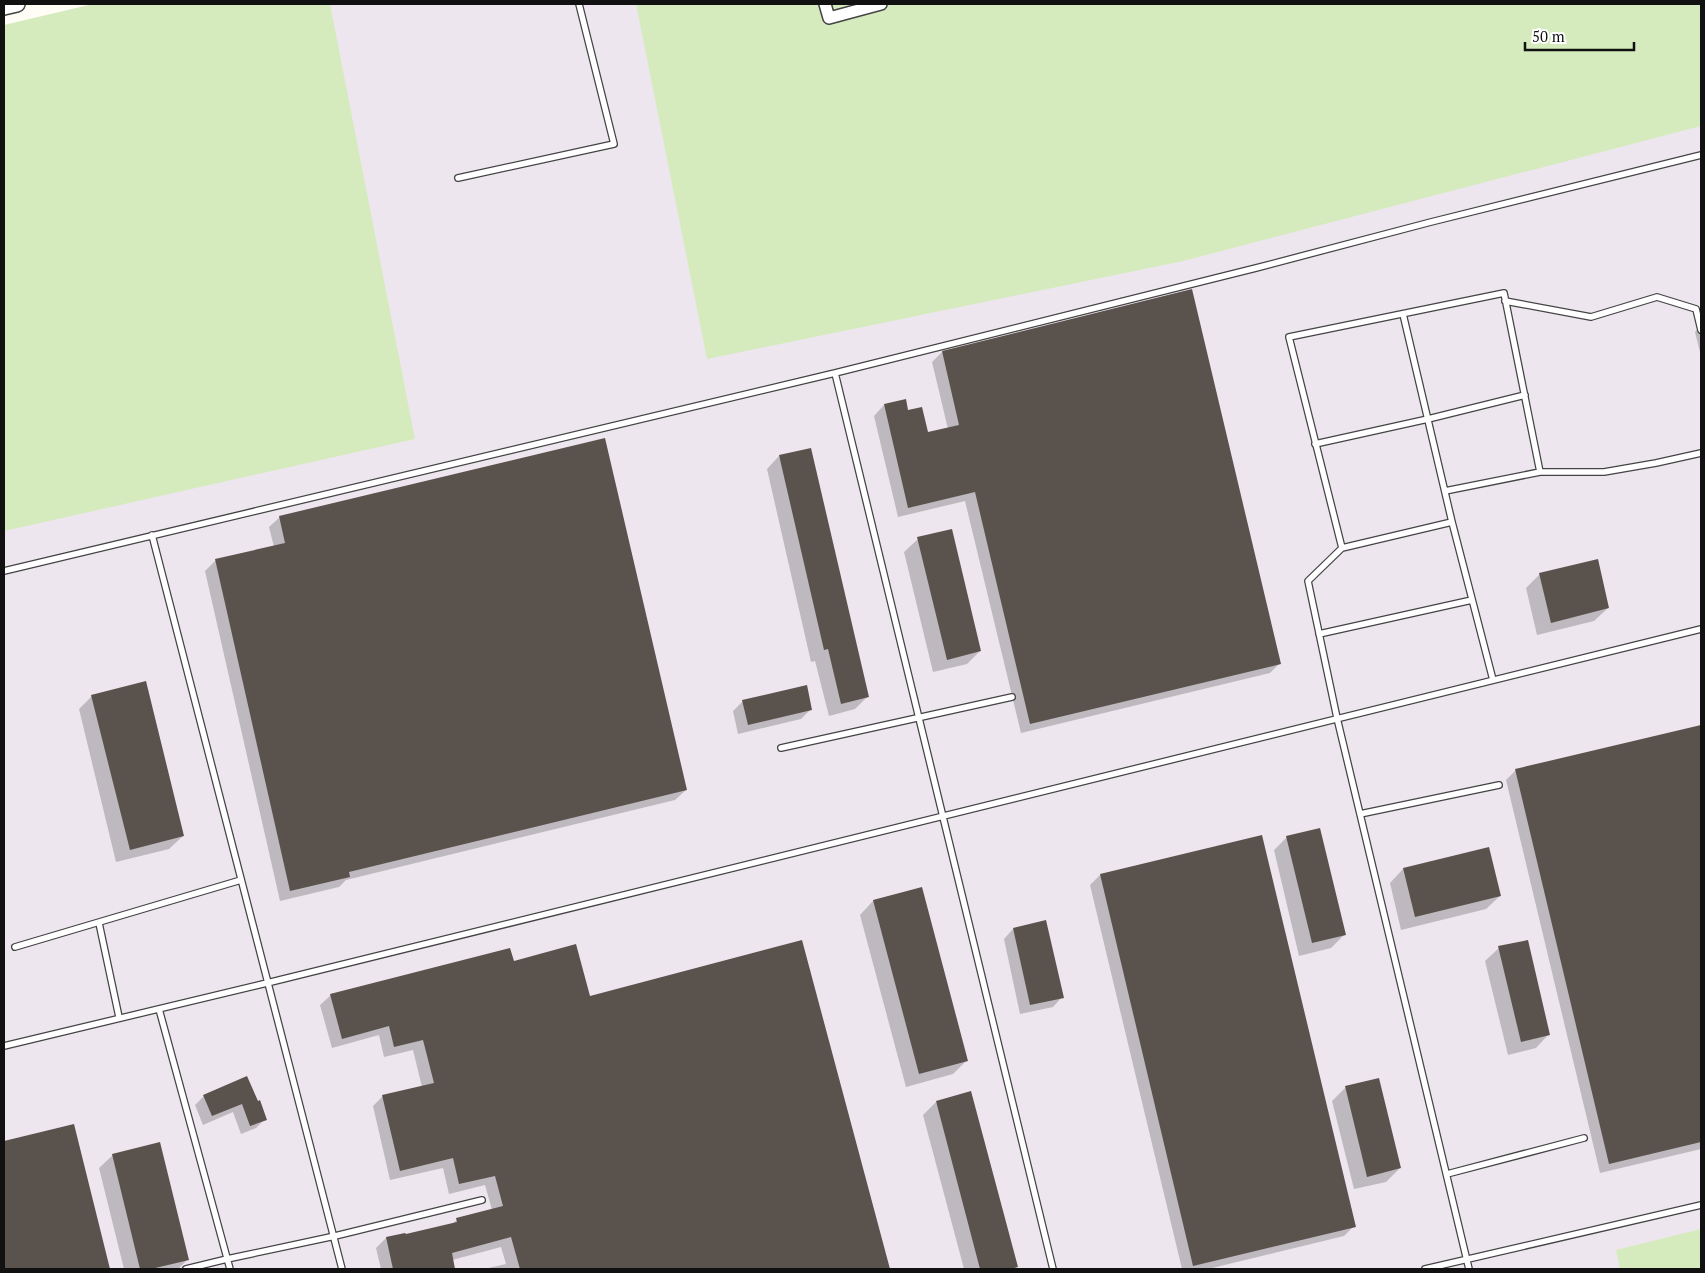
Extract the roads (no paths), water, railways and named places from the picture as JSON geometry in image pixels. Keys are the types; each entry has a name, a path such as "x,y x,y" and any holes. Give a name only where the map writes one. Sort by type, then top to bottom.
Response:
{"street":[{"path":"4,7 17,4"},
{"path":"825,4 828,18 881,4"}],"lane":[{"path":"458,178 614,144 579,4"},
{"path":"4,571 835,373 1701,155"},
{"path":"1342,548 1289,337 1504,293 1540,472"},
{"path":"1506,301 1591,317 1657,297 1696,308 1701,330"},
{"path":"1403,314 1452,522 1493,680"},
{"path":"835,373 1053,1269"},
{"path":"1315,444 1525,396"},
{"path":"1445,491 1540,472 1604,472 1701,453"},
{"path":"1452,522 1342,548 1308,581 1337,718 1469,1269"},
{"path":"152,535 342,1269"},
{"path":"1319,634 1472,600"},
{"path":"4,1046 118,1017 267,983 1701,629"},
{"path":"781,748 1012,697"},
{"path":"1360,814 1499,785"},
{"path":"15,947 241,880"},
{"path":"99,923 118,1017"},
{"path":"159,1009 230,1269"},
{"path":"1446,1174 1584,1138"},
{"path":"186,1269 335,1236 482,1200"},
{"path":"1425,1269 1701,1206"}]}
